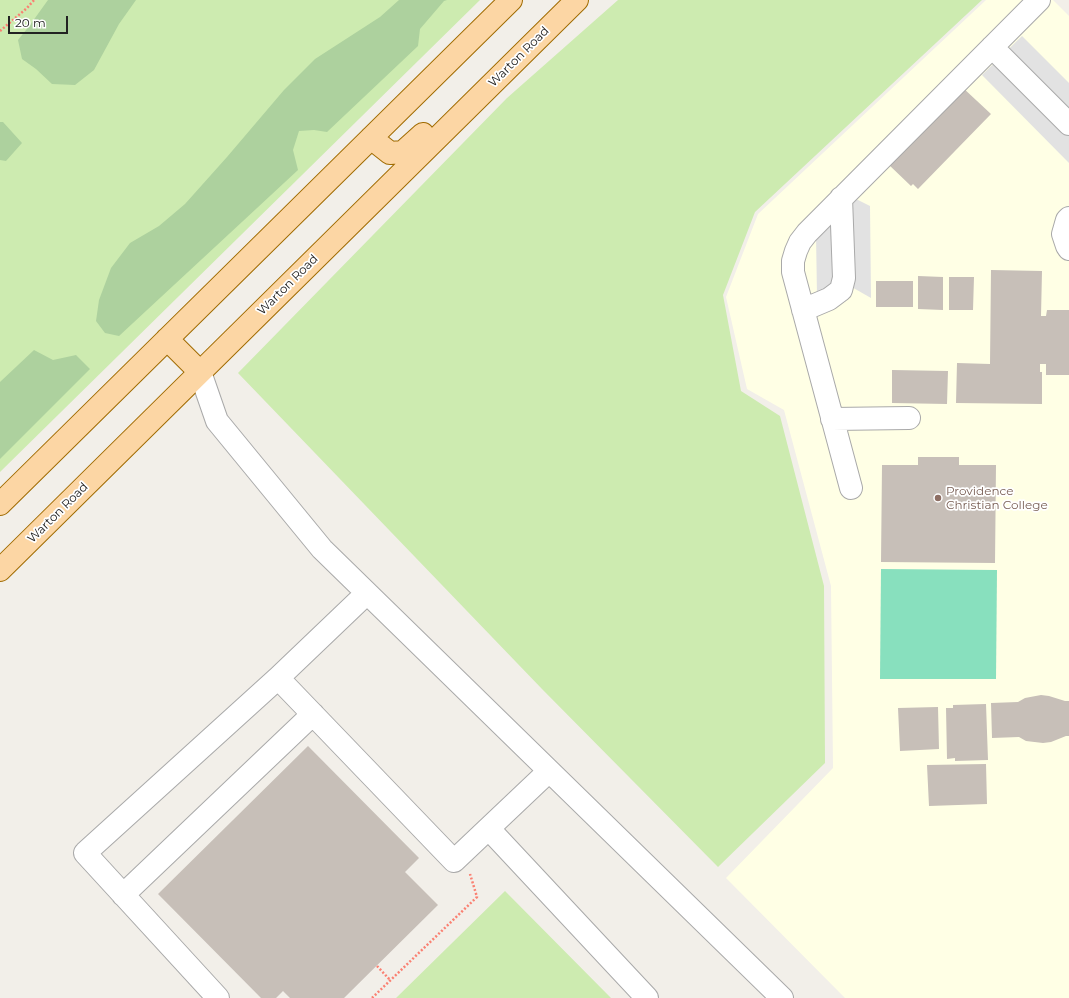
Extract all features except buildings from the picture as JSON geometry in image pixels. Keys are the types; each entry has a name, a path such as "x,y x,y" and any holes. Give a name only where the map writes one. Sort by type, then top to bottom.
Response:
{"main road":[{"path":"0,504 511,0"},
{"name":"Warton Road","path":"0,570 577,0"},
{"path":"371,138 390,153 404,152 447,109 538,39"},
{"path":"167,340 200,372"}],"lane":[{"path":"851,488 793,272 793,261 796,251 800,242 807,233 1039,0"},
{"path":"992,47 1069,124"},
{"path":"803,310 829,299 841,290 844,278 841,198"},
{"path":"1069,218 1063,234 1069,248"},
{"path":"200,372 217,421 322,549 782,998"},
{"path":"832,419 909,418"},
{"path":"218,998 85,853 278,678 367,593"},
{"path":"278,678 454,861 549,771"},
{"path":"123,895 313,714"},
{"path":"488,829 647,998"}],"path":[{"path":"0,31 34,0"},
{"path":"372,998 477,897 463,853"},
{"path":"377,966 390,980"}],"shaded area":[{"name":"Providence Christian College","path":"986,0 1053,0 1069,16 1069,998 845,998 726,878 833,768 831,586 784,410 747,389 726,297 758,214"},
{"path":"1022,36 1069,83 1069,163 982,75"},
{"path":"852,197 870,206 871,298 843,282 817,296 816,234"}],"green space":[{"path":"0,0 480,0 0,472"},
{"path":"48,0 136,0 119,24 94,70 75,85 52,84 36,69 22,59 18,40"},
{"path":"399,0 447,0 444,1 420,29 418,46 327,132 314,130 299,131 293,150 298,170 119,336 105,333 96,321 99,300 111,268 130,243 159,226 185,204 284,90 315,59 380,17"},
{"path":"618,0 982,0 755,212 723,295 741,391 780,416 824,586 825,763 718,867 542,689 238,373 507,98"},
{"path":"0,122 3,122 22,143 6,161 0,160"},
{"path":"34,350 53,360 76,355 90,369 0,459 0,382"},
{"path":"881,569 997,570 996,679 880,679"},
{"path":"505,891 611,998 396,998"}],"place":[{"name":"Providence Christian College","path":"938,498"}]}
